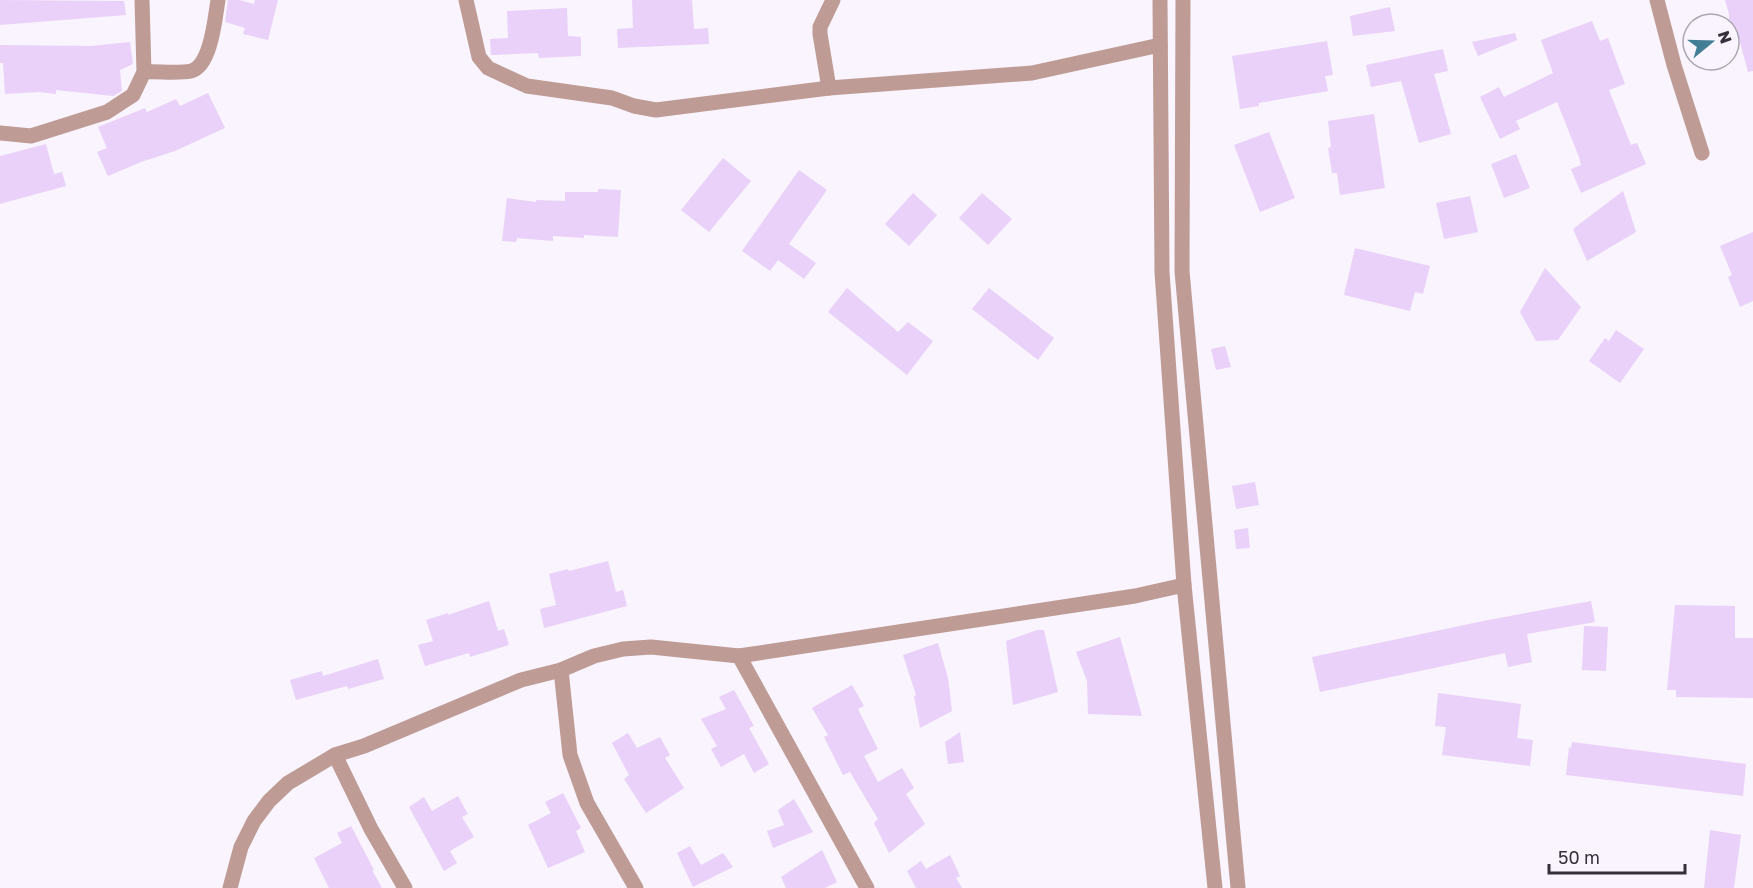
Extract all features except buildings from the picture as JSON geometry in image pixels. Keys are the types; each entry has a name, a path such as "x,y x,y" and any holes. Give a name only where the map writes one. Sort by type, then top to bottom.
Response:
{"street":[{"path":"0,133 31,136 107,112 133,96 144,72 142,0"},
{"path":"144,72 191,71 200,66 208,50 218,0"},
{"path":"466,0 479,57 489,68 527,86 612,98 634,106 656,110 829,88 1032,73 1160,45"},
{"path":"829,88 820,27 833,0"},
{"path":"1160,0 1162,272 1184,585 1215,888"},
{"path":"1184,0 1182,270 1238,888"},
{"path":"1657,0 1674,65 1702,153"},
{"path":"1162,272 1182,270"},
{"path":"230,888 241,847 254,821 269,801 288,783 334,755 364,747 521,680 561,670 594,656 623,649 651,647 739,656 1135,596 1184,585"},
{"path":"739,656 867,888"},
{"path":"561,670 570,755 587,803 636,888"},
{"path":"334,755 371,829 405,888"},
{"path":"1211,846 1233,844"}]}
